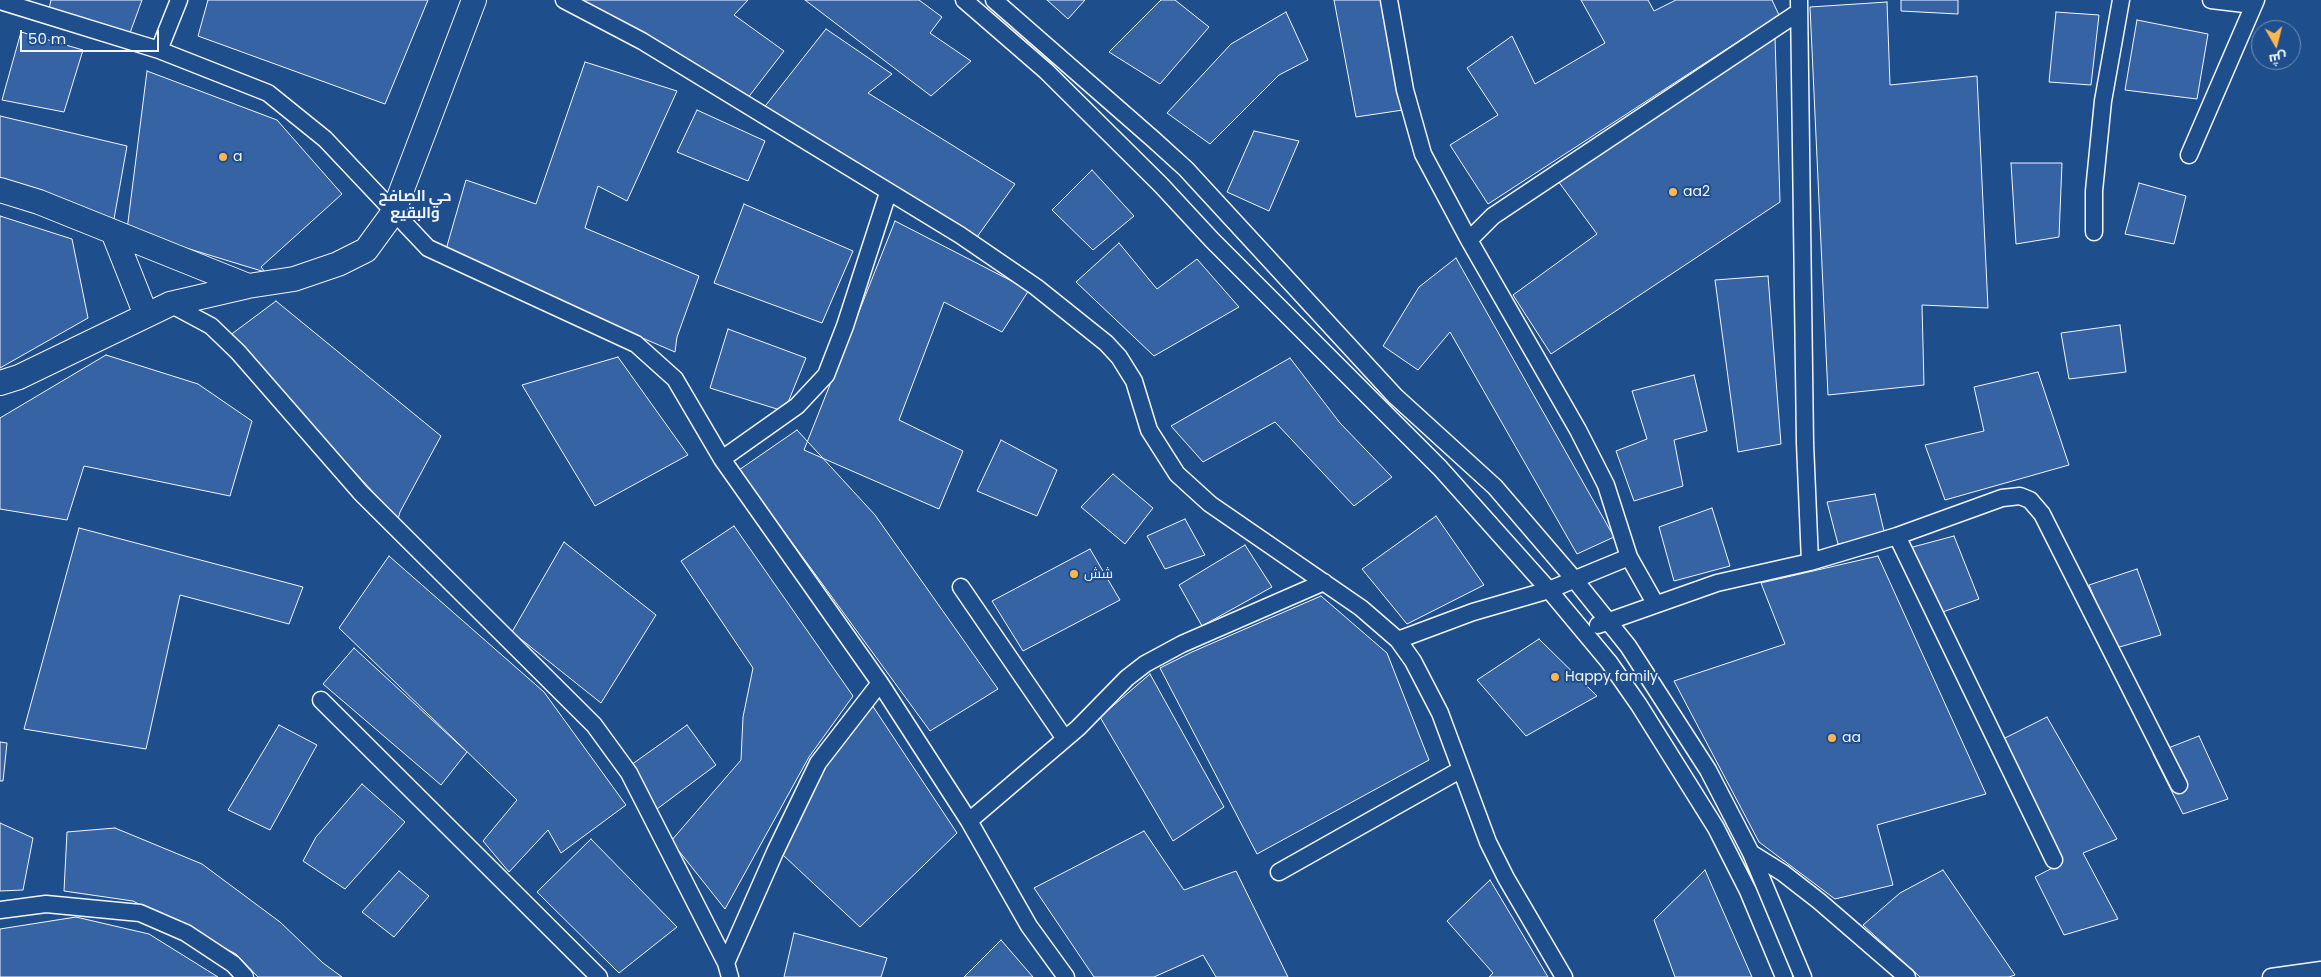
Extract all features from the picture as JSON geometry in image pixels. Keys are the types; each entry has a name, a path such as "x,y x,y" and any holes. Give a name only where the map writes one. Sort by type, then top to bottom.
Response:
{"street":[{"path":"159,50 179,0"},
{"path":"0,384 19,377 170,304 248,286 294,279 338,264 366,250 393,213 474,0"},
{"path":"564,0 642,41 888,193 960,235 1036,287 1106,343 1118,357 1134,382 1149,430 1178,474 1210,504 1361,608 1398,640 1414,661 1428,686 1478,817 1497,860 1564,977"},
{"path":"964,0 1046,71 1160,185 1212,240 1440,468 1549,590 1583,631 1639,705 1716,828 1730,855 1784,977"},
{"path":"994,0 1186,169 1389,389 1495,487 1574,580 1628,646 1695,749 1750,853 1803,977"},
{"path":"1388,0 1406,90 1424,154 1469,240 1578,430 1606,485 1630,557 1655,604"},
{"path":"2094,232 2094,191 2103,101 2121,0"},
{"path":"2189,155 2255,3 2211,0"},
{"path":"0,1 159,50 268,93 325,139 428,248 636,344 675,379 722,459 880,683 969,821 1029,926 1066,977"},
{"path":"1469,240 1493,216 1799,6"},
{"path":"1799,6 1805,434 1810,562"},
{"path":"0,190 38,202 248,286"},
{"path":"722,459 796,406 826,374 846,326 888,193"},
{"path":"113,232 146,316"},
{"path":"170,304 211,326 238,352 362,493 594,725 628,773 728,970"},
{"path":"1583,631 1717,583 1810,562 1897,536 2002,498 2020,496 2030,500 2042,514 2179,785"},
{"path":"1897,536 2054,860"},
{"path":"1398,640 1473,612 1549,590 1630,557"},
{"path":"969,821 1096,712 1127,678 1161,653 1324,582"},
{"path":"961,587 1065,739"},
{"path":"728,970 775,852 818,763 880,683"},
{"path":"321,700 599,977"},
{"path":"1674,760 1695,749"},
{"path":"1279,872 1460,770"},
{"path":"1750,853 1783,873 1819,901 1907,977"},
{"path":"0,910 46,904 140,913 186,934 233,964 246,977"},
{"path":"2271,977 2321,970"}],"building":[{"path":"51,0 142,0 130,33 49,9"},
{"path":"208,0 428,0 385,104 198,36"},
{"path":"577,0 748,0 734,15 784,51 747,99"},
{"path":"805,0 919,0 942,17 930,33 971,61 931,96"},
{"path":"1047,0 1085,0 1068,19"},
{"path":"1161,0 1175,0 1209,27 1160,84 1109,52"},
{"path":"1334,0 1383,0 1403,110 1356,117"},
{"path":"1581,0 1648,0 1654,11 1676,0 1772,0 1779,15 1488,204 1450,145 1498,115 1467,68 1512,36 1535,84 1605,43"},
{"path":"1901,0 1958,0 1958,14 1901,11"},
{"path":"1887,2 1890,85 1977,76 1988,308 1922,305 1924,385 1828,395 1810,7"},
{"path":"1286,12 1308,60 1279,75 1210,144 1167,113 1231,44"},
{"path":"2056,12 2099,15 2091,85 2049,82"},
{"path":"2137,20 2208,34 2197,99 2125,90"},
{"path":"826,29 892,74 868,93 1015,184 977,237 762,110"},
{"path":"21,32 83,50 64,112 2,100"},
{"name":"aa2","path":"1775,37 1780,202 1551,354 1513,295 1597,234 1558,181"},
{"path":"585,62 677,91 627,201 598,186 585,228 699,276 677,337 675,352 445,253 466,180 536,204"},
{"name":"a","path":"147,71 277,120 342,194 261,267 265,272 127,230"},
{"path":"697,110 765,141 748,181 677,152"},
{"path":"0,116 127,146 114,219 0,181"},
{"path":"1254,131 1299,141 1269,211 1227,192"},
{"path":"2011,163 2062,163 2059,237 2016,244"},
{"path":"1092,170 1134,216 1093,250 1052,210"},
{"path":"2139,183 2186,196 2174,244 2125,234"},
{"path":"744,204 853,251 822,323 714,283"},
{"path":"0,216 72,239 88,318 0,368"},
{"path":"895,221 1029,290 1002,332 944,302 899,420 963,451 939,509 804,450"},
{"path":"1119,243 1157,289 1197,259 1239,307 1154,356 1076,282"},
{"path":"1456,258 1614,537 1577,554 1450,332 1418,370 1383,346 1419,287"},
{"path":"1768,276 1781,444 1738,452 1715,280"},
{"path":"276,301 441,436 398,519 229,336"},
{"path":"2120,325 2126,372 2069,379 2061,333"},
{"path":"728,329 806,358 787,405 780,410 710,388"},
{"path":"106,355 198,384 252,421 230,496 84,466 67,520 0,509 0,418"},
{"path":"618,357 688,455 595,506 522,385"},
{"path":"1290,358 1340,423 1392,477 1354,506 1275,422 1203,462 1171,426"},
{"path":"2038,372 2069,465 1945,500 1925,445 1984,431 1974,387"},
{"path":"1694,375 1707,431 1674,440 1683,486 1634,501 1616,451 1647,439 1632,391"},
{"path":"797,430 875,515 998,689 930,731 739,470"},
{"path":"1001,440 1057,470 1037,516 977,491"},
{"path":"1113,474 1153,508 1125,544 1081,507"},
{"path":"1875,494 1885,535 1838,544 1827,502"},
{"path":"1712,508 1730,566 1674,581 1659,527"},
{"path":"1436,516 1484,585 1407,624 1362,569"},
{"path":"1185,519 1205,555 1165,569 1147,536"},
{"path":"734,526 853,696 809,757 725,909 671,841 741,760 743,717 753,668 681,561"},
{"path":"79,528 303,587 289,624 180,595 146,749 24,729"},
{"path":"1954,536 1979,599 1940,613 1909,548"},
{"path":"564,542 656,615 601,703 512,632"},
{"path":"1245,545 1272,587 1202,626 1179,585"},
{"name":"شش","path":"1090,549 1120,600 1023,651 992,601"},
{"path":"389,556 544,692 626,805 561,853 548,830 509,872 483,841 517,800 339,628"},
{"name":"aa","path":"1878,556 1986,794 1877,825 1893,885 1835,899 1759,842 1674,681 1785,644 1761,583"},
{"path":"2137,569 2161,635 2116,648 2089,585"},
{"path":"1321,596 1387,653 1429,760 1257,854 1160,668 1192,652"},
{"path":"1539,639 1597,696 1526,736 1477,680"},
{"path":"354,648 467,752 441,785 323,684"},
{"path":"1150,674 1224,807 1173,841 1100,717"},
{"path":"872,705 957,833 860,927 783,855 824,768"},
{"path":"2047,717 2117,839 2083,853 2118,919 2064,935 2035,877 2062,863 2001,740"},
{"path":"279,725 317,745 270,830 228,810"},
{"path":"687,725 716,765 657,809 631,765"},
{"path":"2199,736 2228,799 2183,814 2153,754"},
{"path":"0,742 7,743 3,781 0,781"},
{"path":"362,784 405,822 345,889 303,861 316,837"},
{"path":"0,823 33,838 23,890 0,891"},
{"path":"115,828 202,864 280,922 323,963 342,977 258,977 236,954 133,901 64,891 67,832"},
{"path":"1144,831 1184,890 1236,871 1288,977 1216,977 1203,955 1154,977 1094,977 1034,888"},
{"path":"591,839 677,927 619,973 537,892"},
{"path":"1705,870 1752,977 1675,977 1654,920"},
{"path":"1943,870 2015,975 2009,977 1920,977 1863,925 1900,893"},
{"path":"399,871 429,896 394,937 362,912"},
{"path":"1490,880 1548,977 1489,977 1493,973 1447,921"},
{"path":"76,917 149,934 218,977 0,977 0,929"},
{"path":"794,933 887,958 881,977 784,977"},
{"path":"1001,940 1033,977 964,977"}],"place":[{"name":"a","path":"223,157"},
{"name":"aa2","path":"1673,192"},
{"name":"شش","path":"1074,574"},
{"name":"Happy family","path":"1555,677"},
{"name":"aa","path":"1832,738"}],"district":[{"name":"حي الصافح والبقيع","path":"415,206"}]}
